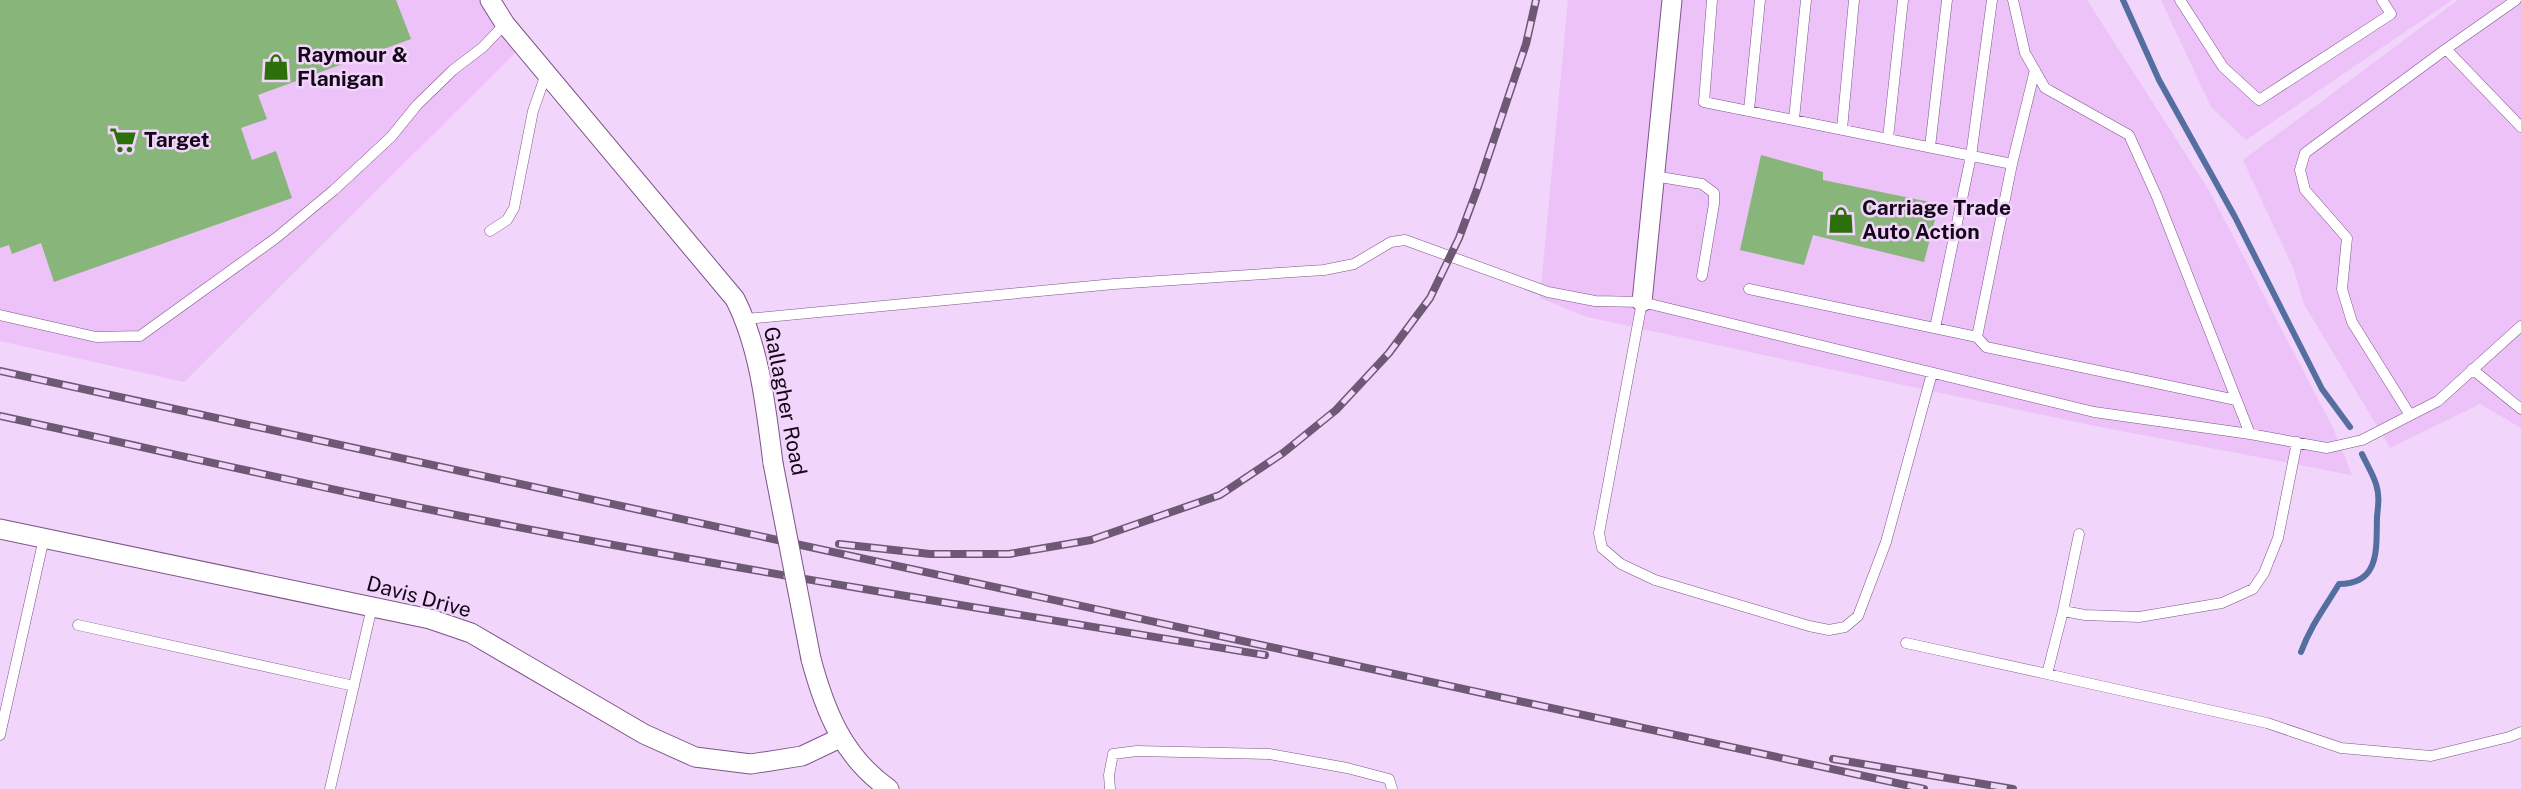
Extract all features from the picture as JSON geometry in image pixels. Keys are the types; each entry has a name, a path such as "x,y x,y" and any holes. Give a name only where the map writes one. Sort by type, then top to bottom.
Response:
{"street":[{"name":"Gallagher Road","path":"490,0 505,24 735,299 746,319 766,406 773,463 811,659 822,700 840,738 862,764 889,789"},
{"path":"1642,302 1672,0"},
{"name":"Davis Drive","path":"0,529 429,619 471,633 643,734 695,757 751,764 802,756 840,738"}],"lane":[{"path":"1712,0 1704,102 2012,164"},
{"path":"1749,110 1760,0"},
{"path":"1794,119 1806,0"},
{"path":"1842,129 1854,0"},
{"path":"1888,138 1903,0"},
{"path":"1930,147 1947,0"},
{"path":"1935,328 1971,156 1992,0"},
{"path":"2013,0 2025,53 2045,88 2129,135 2157,197 2250,434"},
{"path":"2180,0 2223,67 2259,100 2391,14 2382,0"},
{"path":"2410,415 2351,322 2342,289 2347,239 2305,190 2300,170 2305,153 2516,0"},
{"path":"0,315 96,337 141,336 276,238 334,190 391,137 417,105 453,70 483,47 505,24"},
{"path":"2446,49 2521,127"},
{"path":"1977,337 2012,164 2035,70"},
{"path":"490,231 507,220 514,208 533,111 547,74"},
{"path":"1654,176 1702,184 1714,193 1702,276"},
{"path":"746,319 1114,284 1324,271 1354,264 1391,242 1405,240 1548,292 1595,301 1642,302 2094,412 2327,448 2362,440 2438,401 2521,326"},
{"path":"1749,289 1977,337 1986,346 2236,400"},
{"path":"1642,302 1599,533 1602,548 1621,564 1655,580 1808,626 1829,630 1846,627 1858,616 1886,542 1932,373"},
{"path":"2472,369 2521,409"},
{"path":"2063,611 2085,615 2139,617 2222,603 2253,589 2264,573 2278,538 2297,442"},
{"path":"2047,674 2079,534"},
{"path":"0,735 44,538"},
{"path":"330,789 372,607"},
{"path":"78,625 354,686"},
{"path":"1906,643 2267,723 2340,748 2431,756 2521,732"},
{"path":"1110,789 1112,754 1136,751 1269,754 1389,779 1392,789"}],"shaded area":[{"path":"0,0 490,0 523,45 184,382 0,341"},
{"path":"1568,0 2087,0 2210,192 2333,428 2352,475 2090,425 1587,317 1540,298"},
{"path":"2161,0 2452,0 2246,140 2211,107"},
{"path":"2458,0 2521,0 2521,428 2480,404 2390,448 2304,304 2294,270 2243,160"}],"building":[{"name":"Target","path":"0,0 396,0 411,39 258,95 267,119 241,128 252,160 276,151 292,198 54,282 41,243 12,254 9,245 0,248"},
{"name":"Carriage Trade Auto Action","path":"1761,155 1823,172 1823,180 1939,204 1924,262 1813,235 1804,265 1740,250"}],"waterway":[{"path":"2123,0 2159,80 2235,217 2322,389 2350,427"},
{"path":"2301,652 2313,625 2339,584 2363,578 2373,562 2377,540 2378,493 2375,480 2362,454"}],"railway":[{"path":"839,544 930,554 1009,554 1091,540 1220,495 1283,453 1336,410 1389,353 1430,298 1459,238 1478,187 1526,44 1536,0"},
{"path":"0,371 1924,789"},
{"path":"0,416 356,494 570,537 1265,655"},
{"path":"1833,759 2013,789"}],"place":[{"name":"Raymour & Flanigan","path":"276,67"},
{"name":"Target","path":"123,140"},
{"name":"Carriage Trade Auto Action","path":"1841,220"}]}
